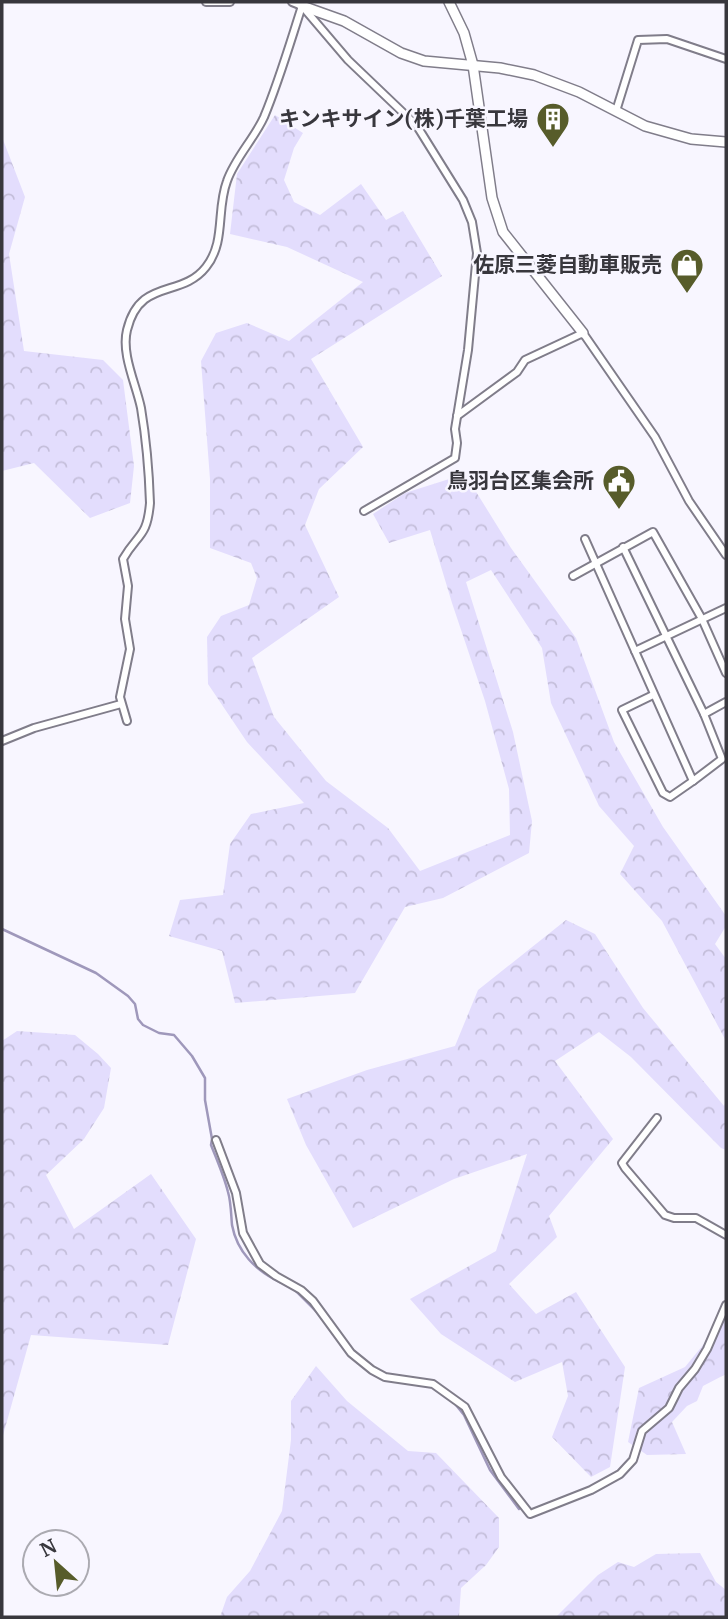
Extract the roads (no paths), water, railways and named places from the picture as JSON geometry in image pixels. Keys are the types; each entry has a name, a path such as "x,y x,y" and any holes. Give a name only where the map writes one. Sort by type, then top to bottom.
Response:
{"street":[{"path":"206,2 230,2"},
{"path":"292,2 344,21 411,57 439,64 500,68 534,75 579,92 656,129 691,139 726,142"},
{"path":"449,2 464,33 473,65 492,198 503,232 583,333 655,437 689,501 726,555"},
{"path":"302,6 348,60 417,126 468,211 477,253 468,350 455,429 455,458 364,511"},
{"path":"127,721 121,704 130,649 125,619 128,586 123,559 143,534 150,503 141,410 128,354 127,329 149,295 189,282 213,257 220,231 227,181 264,117 302,6"},
{"path":"616,111 638,40 667,39 726,59"},
{"path":"457,416 517,372 525,360 583,333"},
{"path":"573,576 653,532 702,619 726,673"},
{"path":"585,539 693,781"},
{"path":"623,547 668,635 722,759 670,797 663,793 622,710 653,695"},
{"path":"635,651 726,608"},
{"path":"704,714 726,702"},
{"path":"2,741 34,728 121,704"},
{"path":"657,1118 622,1163 665,1215 674,1218 696,1218 726,1235"},
{"path":"216,1140 236,1193 243,1233 260,1264 301,1290 313,1301 351,1353 372,1370 385,1377 433,1384 465,1407 500,1477 530,1514 591,1490 620,1474 633,1460 642,1431 669,1408 679,1388 695,1369 726,1305"}],"waterway":[{"path":"2,929 96,973 128,996 135,1004 138,1019 143,1025 159,1033 174,1035 192,1056 205,1078 211,1145 228,1192 232,1225 238,1244 249,1260 280,1282"},
{"path":"295,1290 320,1315"},
{"path":"334,1334 347,1351"},
{"path":"456,1405 464,1415 490,1470 519,1509"}],"place":[{"name":"キンキサイン(株)千葉工場","path":"553,149"},
{"name":"佐原三菱自動車販売","path":"687,295"},
{"name":"鳥羽台区集会所","path":"619,511"}]}
